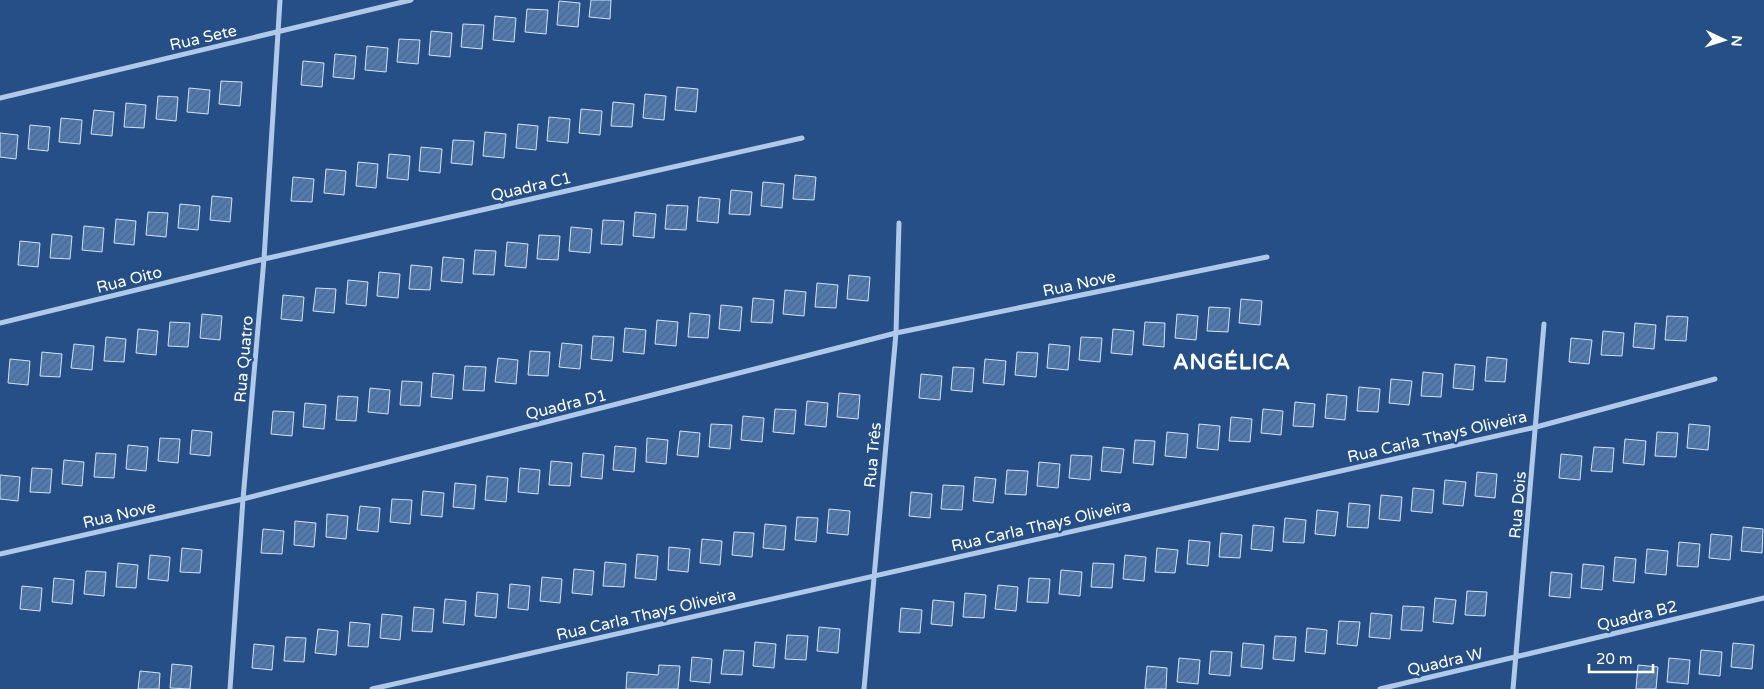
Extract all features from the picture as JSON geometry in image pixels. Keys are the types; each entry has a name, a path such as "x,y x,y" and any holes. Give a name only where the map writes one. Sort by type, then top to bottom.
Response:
{"street":[{"path":"278,32 280,0"},
{"name":"Rua Sete","path":"0,98 411,0"},
{"name":"Rua Quatro","path":"230,689 243,499 264,259 278,32"},
{"name":"Quadra C1","path":"264,259 802,138"},
{"name":"Rua Três","path":"864,689 896,334 899,223"},
{"name":"Rua Nove","path":"896,334 1268,257"},
{"name":"Rua Oito","path":"0,323 264,259"},
{"name":"Rua Dois","path":"1513,689 1544,324"},
{"name":"Quadra D1","path":"243,499 896,334"},
{"name":"Rua Carla Thays Oliveira","path":"372,689 1536,427 1715,379"},
{"name":"Rua Nove","path":"0,554 243,499"},
{"name":"Quadra B2","path":"1516,657 1764,598"},
{"name":"Quadra W","path":"1380,689 1516,657"}],"building":[{"path":"591,0 611,0 610,19 589,17"},
{"path":"559,1 580,3 578,27 557,25"},
{"path":"527,9 548,10 546,34 525,32"},
{"path":"495,16 516,18 514,42 493,40"},
{"path":"463,24 484,25 482,49 461,47"},
{"path":"431,31 452,33 450,57 429,55"},
{"path":"399,39 420,40 418,64 397,62"},
{"path":"367,46 388,48 386,72 365,70"},
{"path":"335,54 356,56 354,79 333,77"},
{"path":"303,61 324,63 322,87 301,85"},
{"path":"221,81 242,82 240,106 219,104"},
{"path":"677,87 698,89 696,112 675,110"},
{"path":"189,88 210,90 208,114 187,112"},
{"path":"645,94 666,96 664,120 643,118"},
{"path":"158,96 178,97 176,121 156,119"},
{"path":"613,102 634,104 632,127 611,126"},
{"path":"126,103 146,105 144,128 124,127"},
{"path":"581,109 602,111 600,135 579,133"},
{"path":"94,110 114,112 112,136 91,134"},
{"path":"549,117 570,119 568,143 547,141"},
{"path":"61,118 82,120 80,144 59,142"},
{"path":"518,124 538,126 536,150 516,148"},
{"path":"30,125 50,127 48,151 28,149"},
{"path":"485,132 506,134 504,158 483,156"},
{"path":"0,133 18,135 16,159 0,157"},
{"path":"453,140 474,141 472,165 451,163"},
{"path":"421,147 442,149 440,173 419,171"},
{"path":"389,154 410,156 408,180 387,178"},
{"path":"358,162 378,164 376,188 356,186"},
{"path":"326,169 346,171 344,195 324,193"},
{"path":"795,175 816,177 814,200 793,199"},
{"path":"293,177 314,179 312,202 291,201"},
{"path":"763,182 784,184 782,208 761,206"},
{"path":"731,190 752,192 750,215 729,214"},
{"path":"212,196 232,198 230,222 210,220"},
{"path":"699,197 720,199 718,223 697,221"},
{"path":"180,204 200,206 198,230 178,228"},
{"path":"667,205 688,206 686,230 665,229"},
{"path":"148,212 168,213 166,237 146,235"},
{"path":"635,212 656,214 654,238 633,236"},
{"path":"116,219 136,221 134,245 114,243"},
{"path":"603,220 624,221 622,245 601,244"},
{"path":"84,226 104,228 102,252 82,250"},
{"path":"571,227 592,229 590,253 569,251"},
{"path":"52,234 72,236 70,259 50,258"},
{"path":"539,235 560,236 558,260 537,259"},
{"path":"20,241 40,243 38,267 18,265"},
{"path":"507,242 528,244 526,268 505,266"},
{"path":"475,250 496,251 494,275 473,274"},
{"path":"443,257 464,259 462,283 441,281"},
{"path":"411,265 432,267 430,290 409,289"},
{"path":"379,272 400,274 398,298 377,296"},
{"path":"849,275 870,277 868,301 847,299"},
{"path":"348,280 368,282 366,306 346,304"},
{"path":"817,283 838,285 836,308 815,307"},
{"path":"316,288 336,289 334,313 313,311"},
{"path":"785,290 806,292 804,316 783,314"},
{"path":"283,295 304,297 302,321 281,319"},
{"path":"753,298 774,300 772,323 751,322"},
{"path":"1241,299 1262,301 1260,325 1239,323"},
{"path":"721,305 742,307 740,331 719,329"},
{"path":"1209,307 1230,308 1228,332 1207,331"},
{"path":"690,313 710,315 708,338 688,337"},
{"path":"202,314 222,316 220,340 200,338"},
{"path":"1177,314 1198,316 1196,340 1175,338"},
{"path":"1667,316 1688,317 1686,341 1665,340"},
{"path":"657,320 678,322 676,346 655,344"},
{"path":"170,322 190,323 188,347 168,346"},
{"path":"1145,322 1165,323 1164,347 1143,345"},
{"path":"1635,323 1656,325 1654,349 1633,347"},
{"path":"625,328 646,330 644,354 623,352"},
{"path":"138,329 158,331 156,355 136,353"},
{"path":"1113,329 1134,331 1132,355 1111,353"},
{"path":"1603,331 1624,333 1622,356 1601,355"},
{"path":"593,336 614,337 612,361 591,359"},
{"path":"106,337 126,339 124,362 104,361"},
{"path":"1081,337 1102,338 1100,362 1079,360"},
{"path":"1571,338 1592,340 1589,364 1569,362"},
{"path":"562,343 582,345 580,369 559,367"},
{"path":"74,344 94,346 92,370 71,368"},
{"path":"1049,344 1070,346 1068,370 1047,368"},
{"path":"530,351 550,352 548,376 528,375"},
{"path":"42,352 62,354 60,377 40,376"},
{"path":"1017,352 1038,353 1036,377 1015,375"},
{"path":"1487,357 1507,359 1505,382 1485,381"},
{"path":"498,358 518,360 516,384 495,382"},
{"path":"10,359 30,361 28,385 8,383"},
{"path":"985,359 1006,361 1004,385 983,383"},
{"path":"1455,364 1475,366 1473,390 1453,388"},
{"path":"465,366 486,367 484,391 463,390"},
{"path":"953,367 974,368 972,392 951,390"},
{"path":"1423,372 1443,374 1441,397 1421,396"},
{"path":"433,373 454,375 452,399 431,397"},
{"path":"921,374 942,376 940,400 919,398"},
{"path":"1391,379 1412,381 1409,405 1389,403"},
{"path":"402,381 422,382 420,406 400,405"},
{"path":"1359,387 1380,389 1378,412 1357,411"},
{"path":"370,388 390,390 388,414 368,412"},
{"path":"839,393 860,395 858,419 837,417"},
{"path":"1327,394 1347,396 1345,420 1325,418"},
{"path":"338,396 358,397 356,421 336,420"},
{"path":"807,401 828,403 826,427 805,425"},
{"path":"1295,402 1315,404 1313,427 1293,426"},
{"path":"305,403 326,405 324,429 303,427"},
{"path":"775,409 796,410 794,434 773,432"},
{"path":"1263,409 1283,411 1281,435 1261,433"},
{"path":"273,411 294,412 292,436 271,434"},
{"path":"743,416 764,418 762,442 741,440"},
{"path":"1231,417 1252,419 1250,442 1229,441"},
{"path":"711,424 732,425 730,449 709,447"},
{"path":"1199,424 1220,426 1218,450 1197,448"},
{"path":"1689,424 1710,426 1708,450 1687,448"},
{"path":"192,430 212,432 210,456 190,454"},
{"path":"680,431 700,433 698,457 677,455"},
{"path":"1167,432 1188,434 1186,458 1165,456"},
{"path":"1657,432 1678,433 1676,457 1655,456"},
{"path":"160,438 180,439 178,463 158,461"},
{"path":"647,438 668,440 666,464 646,462"},
{"path":"1625,439 1646,441 1644,465 1623,463"},
{"path":"1135,440 1155,441 1153,465 1133,463"},
{"path":"128,445 148,447 146,471 126,469"},
{"path":"615,446 636,448 634,472 613,470"},
{"path":"1103,447 1124,449 1121,473 1101,471"},
{"path":"1594,447 1614,448 1612,472 1591,471"},
{"path":"96,453 116,454 114,478 94,477"},
{"path":"583,453 604,455 602,479 581,477"},
{"path":"1561,454 1582,456 1580,480 1559,478"},
{"path":"1071,455 1092,456 1090,480 1069,478"},
{"path":"64,460 84,462 82,486 62,484"},
{"path":"551,461 572,463 570,486 549,485"},
{"path":"1039,462 1060,464 1058,488 1037,486"},
{"path":"32,468 52,469 50,493 30,492"},
{"path":"520,468 540,470 538,494 518,492"},
{"path":"1007,470 1028,471 1026,495 1005,494"},
{"path":"1477,472 1497,474 1495,498 1475,496"},
{"path":"0,475 20,477 18,501 0,499"},
{"path":"487,476 508,478 506,502 485,500"},
{"path":"975,477 996,479 993,503 973,501"},
{"path":"1445,480 1466,482 1463,506 1443,504"},
{"path":"455,483 476,485 474,509 453,507"},
{"path":"943,485 964,486 962,510 941,509"},
{"path":"1413,488 1434,490 1432,513 1411,511"},
{"path":"423,491 444,493 442,517 421,515"},
{"path":"911,492 932,494 930,518 909,516"},
{"path":"1381,495 1402,497 1400,521 1379,519"},
{"path":"392,499 412,500 410,524 390,522"},
{"path":"1349,503 1370,505 1368,528 1347,527"},
{"path":"360,506 380,508 378,532 357,530"},
{"path":"829,509 850,511 848,535 827,533"},
{"path":"1317,510 1338,512 1335,536 1315,534"},
{"path":"327,514 348,516 346,539 326,537"},
{"path":"797,517 818,518 816,542 795,540"},
{"path":"1285,518 1306,520 1304,543 1283,542"},
{"path":"295,521 316,523 314,547 294,545"},
{"path":"765,524 786,526 784,550 763,548"},
{"path":"1253,525 1274,527 1272,551 1251,549"},
{"path":"1743,527 1763,529 1762,553 1741,551"},
{"path":"263,529 284,531 282,554 261,553"},
{"path":"734,532 754,533 752,557 732,555"},
{"path":"1221,533 1242,535 1240,558 1219,557"},
{"path":"1711,534 1732,536 1730,560 1709,558"},
{"path":"702,539 722,541 720,565 700,563"},
{"path":"1189,540 1210,542 1208,566 1187,564"},
{"path":"1679,542 1700,544 1698,567 1677,566"},
{"path":"669,547 690,549 688,572 668,570"},
{"path":"182,548 202,550 200,573 180,572"},
{"path":"1157,548 1178,550 1175,573 1155,572"},
{"path":"1647,549 1668,551 1666,575 1645,573"},
{"path":"637,554 658,556 656,580 635,578"},
{"path":"150,555 170,557 168,581 148,579"},
{"path":"1125,555 1146,557 1144,581 1123,579"},
{"path":"1615,557 1636,559 1634,583 1613,581"},
{"path":"605,562 626,564 624,587 603,586"},
{"path":"118,563 138,565 136,588 116,587"},
{"path":"1093,563 1114,564 1112,588 1091,587"},
{"path":"1583,564 1604,566 1602,590 1581,588"},
{"path":"574,569 594,571 592,595 572,593"},
{"path":"1061,570 1082,572 1080,596 1059,594"},
{"path":"86,571 106,572 104,596 84,594"},
{"path":"1551,572 1572,574 1570,598 1549,596"},
{"path":"542,577 562,579 560,603 540,601"},
{"path":"54,578 74,580 72,604 52,602"},
{"path":"1029,578 1050,579 1048,603 1027,602"},
{"path":"510,584 530,586 528,610 508,608"},
{"path":"998,585 1018,587 1016,611 995,609"},
{"path":"22,586 42,588 40,611 20,609"},
{"path":"1467,591 1487,592 1485,616 1465,615"},
{"path":"477,592 498,594 496,618 475,616"},
{"path":"965,593 986,595 984,618 963,617"},
{"path":"1435,598 1456,600 1453,624 1433,622"},
{"path":"445,599 466,601 464,625 443,623"},
{"path":"933,600 954,602 952,626 931,624"},
{"path":"1403,606 1424,607 1422,631 1401,630"},
{"path":"414,607 434,609 432,632 412,631"},
{"path":"901,608 922,610 920,633 899,632"},
{"path":"1371,613 1392,615 1390,639 1369,637"},
{"path":"382,614 402,616 400,640 380,638"},
{"path":"1339,621 1360,622 1357,646 1337,644"},
{"path":"350,622 370,624 368,647 348,646"},
{"path":"819,627 840,629 838,653 817,651"},
{"path":"1307,628 1327,630 1325,654 1305,652"},
{"path":"318,629 338,631 336,655 315,653"},
{"path":"787,635 808,636 806,660 785,659"},
{"path":"1275,636 1296,637 1294,661 1273,659"},
{"path":"286,637 306,638 304,662 284,661"},
{"path":"755,642 776,644 774,668 753,666"},
{"path":"1243,643 1264,645 1262,669 1241,667"},
{"path":"1733,643 1754,645 1752,669 1731,667"},
{"path":"254,644 274,646 272,670 252,668"},
{"path":"724,650 744,651 742,675 721,674"},
{"path":"1701,650 1722,652 1720,676 1699,674"},
{"path":"1211,651 1232,652 1230,676 1209,674"},
{"path":"692,657 712,659 710,683 690,681"},
{"path":"1179,658 1200,660 1198,684 1177,682"},
{"path":"1669,658 1690,660 1688,684 1667,682"},
{"path":"172,664 192,666 190,689 170,688"},
{"path":"659,665 680,666 678,689 626,689 627,672 658,675"},
{"path":"1638,665 1658,667 1656,689 1636,689"},
{"path":"1147,666 1167,668 1166,689 1145,689"},
{"path":"140,671 160,673 159,689 138,689"}],"district":[{"name":"ANGÉLICA","path":"1232,362"}]}
